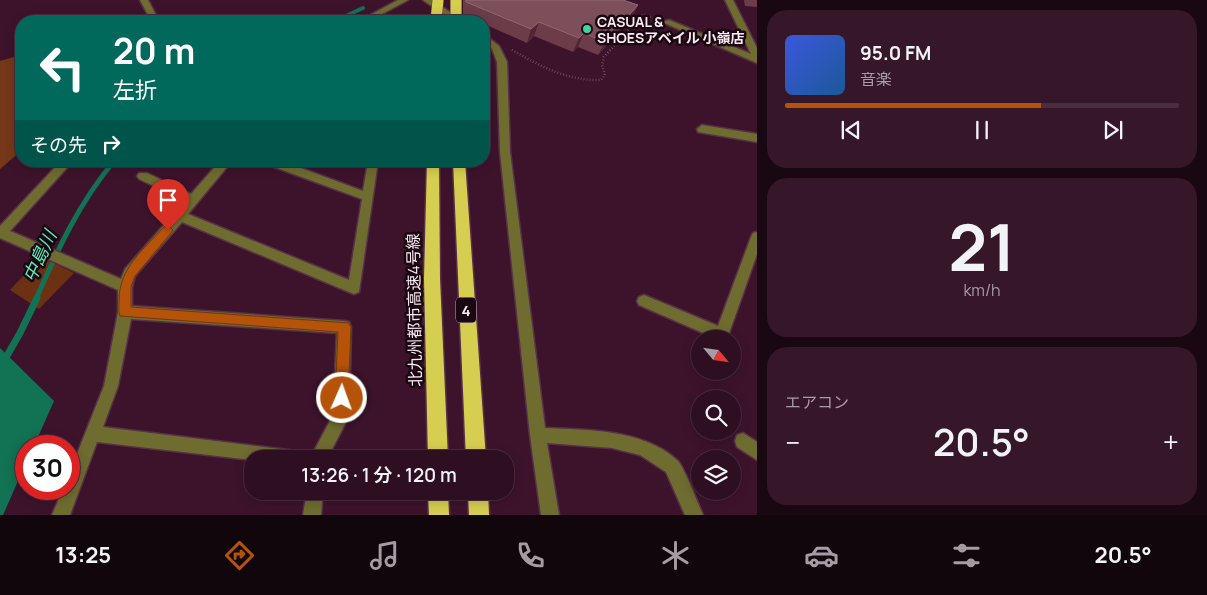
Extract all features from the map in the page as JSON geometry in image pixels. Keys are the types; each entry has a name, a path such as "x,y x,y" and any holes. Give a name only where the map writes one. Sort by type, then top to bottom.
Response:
{"highway":[{"path":"437,15 438,0"},
{"path":"456,0 456,15"},
{"name":"北九州都市高速4号線","path":"433,167 432,279 438,450"},
{"name":"4","path":"459,167 475,450"},
{"path":"438,500 439,515"},
{"path":"479,500 480,515"}],"street":[{"path":"144,0 152,15"},
{"path":"374,15 401,0"},
{"path":"427,0 451,15"},
{"path":"729,0 757,59"},
{"path":"666,22 757,59"},
{"path":"743,29 757,31"},
{"path":"490,42 496,48 502,62 505,152 538,435 550,515"},
{"path":"702,129 757,138"},
{"path":"62,167 1,233 125,287"},
{"path":"61,515 110,386 125,312 125,287 130,273 180,216 218,167"},
{"path":"286,167 368,197"},
{"path":"180,216 354,288 372,167"},
{"path":"143,176 193,200"},
{"path":"644,302 722,334 757,237"},
{"path":"125,312 344,327 341,416 323,450"},
{"path":"93,434 244,451"},
{"path":"538,435 612,440 643,448 672,466 694,515"},
{"path":"743,441 757,452"},
{"path":"312,515 314,500"}],"path":[{"path":"496,48 510,48 554,73 592,81 601,80 605,75 602,65 604,57 643,14 666,22"}],"shaded area":[{"path":"15,57 15,156 0,169 0,61"},
{"path":"41,257 74,273 39,309 10,290"},
{"path":"0,348 54,401 39,435 15,435 15,488 3,515 0,515"}],"building":[{"path":"466,0 623,0 638,5 605,42 584,33 579,38 539,22 531,29 466,2"}],"waterway":[{"name":"中島川","path":"348,15 363,8"},
{"name":"中島川","path":"36,299 61,244 90,193 110,167"},
{"name":"中島川","path":"0,368 37,298"}],"place":[{"name":"CASUAL & SHOESアベイル 小嶺店","path":"587,29"}],"route":[{"path":"168,230 130,273 125,287 125,312 344,327 342,398"}]}
